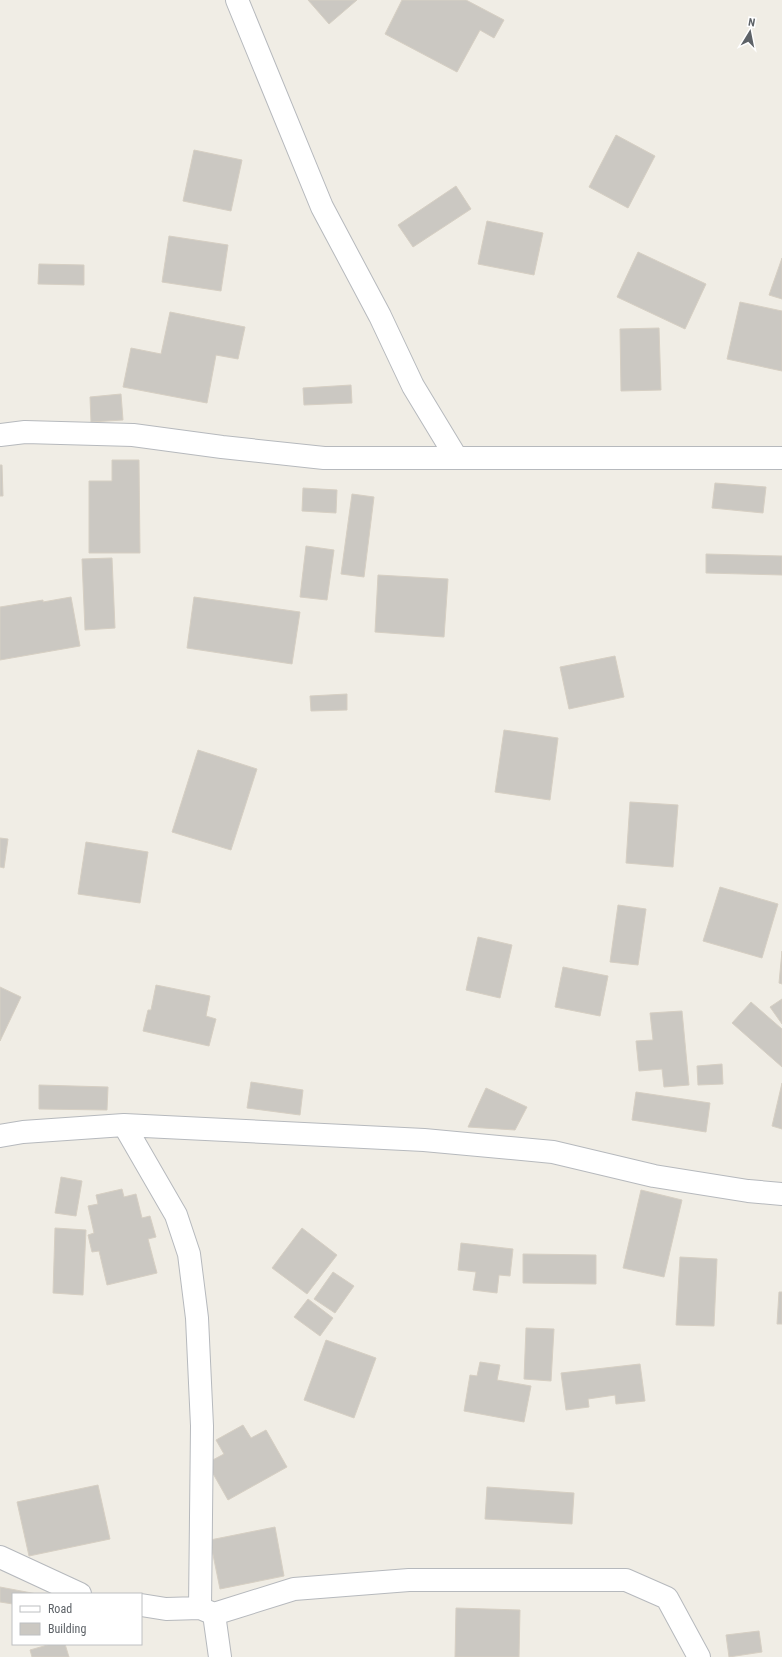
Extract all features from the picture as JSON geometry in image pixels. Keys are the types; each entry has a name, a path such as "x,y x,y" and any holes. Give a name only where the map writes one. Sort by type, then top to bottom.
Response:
{"street":[{"path":"237,0 322,207 380,316 414,386 456,457"},
{"path":"0,435 25,432 133,435 222,447 324,458 782,458"},
{"path":"0,1136 23,1132 124,1125 424,1140 553,1152 654,1176 748,1191 782,1194"},
{"path":"124,1125 176,1215 189,1254 197,1318 202,1426 207,1611 220,1657"},
{"path":"0,1557 78,1593"},
{"path":"142,1605 166,1609 207,1611 294,1589 409,1580 626,1580 667,1598 699,1657"}],"building":[{"path":"308,0 357,0 329,24"},
{"path":"402,0 466,0 504,20 494,38 480,30 457,72 385,34"},
{"path":"616,135 655,156 628,208 589,187"},
{"path":"194,150 242,160 231,211 183,201"},
{"path":"456,186 471,209 413,247 398,225"},
{"path":"487,221 543,233 534,275 478,264"},
{"path":"169,236 228,245 221,291 162,282"},
{"path":"638,252 706,284 685,329 617,297"},
{"path":"782,258 782,299 769,295"},
{"path":"39,264 84,265 84,285 38,284"},
{"path":"740,302 782,311 782,371 727,359"},
{"path":"170,312 245,327 238,359 216,355 207,403 123,387 131,348 161,354"},
{"path":"659,328 661,390 621,391 620,329"},
{"path":"351,385 352,403 304,405 303,388"},
{"path":"121,394 123,420 91,422 90,397"},
{"path":"112,460 139,460 140,553 89,553 89,481 112,481"},
{"path":"0,465 2,465 3,496 0,496"},
{"path":"715,483 766,487 763,513 712,508"},
{"path":"303,488 337,490 336,513 302,511"},
{"path":"352,494 374,497 364,577 341,574"},
{"path":"306,546 334,550 327,600 300,597"},
{"path":"706,554 782,556 782,575 706,573"},
{"path":"112,558 115,628 85,630 82,559"},
{"path":"378,575 448,579 444,637 375,632"},
{"path":"71,597 80,646 0,660 0,607"},
{"path":"194,597 300,612 292,664 187,648"},
{"path":"615,656 624,697 569,709 560,667"},
{"path":"347,694 347,710 311,711 310,696"},
{"path":"504,730 558,738 550,800 495,792"},
{"path":"198,750 257,769 231,850 172,832"},
{"path":"630,802 678,805 673,867 626,863"},
{"path":"0,838 8,839 4,868 0,867"},
{"path":"86,842 148,852 140,903 78,894"},
{"path":"720,887 778,904 762,958 703,941"},
{"path":"618,905 646,909 638,965 610,962"},
{"path":"478,937 512,945 500,998 466,990"},
{"path":"782,951 782,984 779,983"},
{"path":"563,967 608,976 600,1016 555,1007"},
{"path":"156,985 210,996 206,1016 216,1019 209,1046 143,1031 148,1010 151,1010"},
{"path":"0,987 21,997 0,1041"},
{"path":"782,999 782,1024 770,1007"},
{"path":"751,1002 782,1029 782,1067 732,1023"},
{"path":"682,1011 689,1085 664,1087 662,1069 639,1071 636,1041 653,1040 650,1013"},
{"path":"722,1064 723,1084 698,1085 697,1066"},
{"path":"251,1082 303,1090 300,1115 247,1108"},
{"path":"782,1083 782,1129 772,1126"},
{"path":"39,1085 108,1087 107,1110 39,1109"},
{"path":"486,1088 527,1107 515,1130 468,1127"},
{"path":"636,1092 710,1103 706,1132 632,1120"},
{"path":"61,1177 82,1181 76,1216 55,1213"},
{"path":"122,1189 124,1197 136,1194 142,1218 150,1216 156,1237 148,1239 157,1273 107,1285 99,1251 92,1252 88,1235 94,1233 88,1206 98,1204 96,1195"},
{"path":"641,1190 682,1200 664,1277 623,1268"},
{"path":"55,1228 86,1230 83,1295 53,1293"},
{"path":"302,1228 337,1255 307,1294 272,1268"},
{"path":"461,1243 513,1249 510,1276 499,1275 497,1293 473,1290 476,1272 458,1270"},
{"path":"523,1254 596,1255 596,1284 523,1283"},
{"path":"680,1257 717,1259 714,1326 676,1325"},
{"path":"333,1272 354,1286 335,1313 314,1299"},
{"path":"779,1292 782,1292 782,1324 777,1324"},
{"path":"308,1299 333,1318 320,1336 294,1317"},
{"path":"526,1328 554,1329 551,1381 524,1379"},
{"path":"326,1340 376,1358 354,1418 304,1400"},
{"path":"480,1362 500,1365 497,1380 531,1386 524,1422 464,1411 470,1375 477,1376"},
{"path":"640,1364 645,1401 616,1404 615,1395 588,1399 589,1407 566,1410 561,1373"},
{"path":"243,1425 251,1438 266,1430 287,1467 228,1500 207,1463 224,1454 216,1440"},
{"path":"98,1485 110,1539 29,1556 17,1502"},
{"path":"487,1487 574,1493 572,1524 485,1519"},
{"path":"275,1527 284,1576 220,1589 210,1540"},
{"path":"0,1587 32,1593 12,1593 12,1604 0,1602"},
{"path":"456,1608 520,1610 519,1657 455,1657"},
{"path":"759,1631 762,1652 729,1657 726,1635"},
{"path":"48,1645 65,1645 69,1657 32,1657 30,1650"}]}
